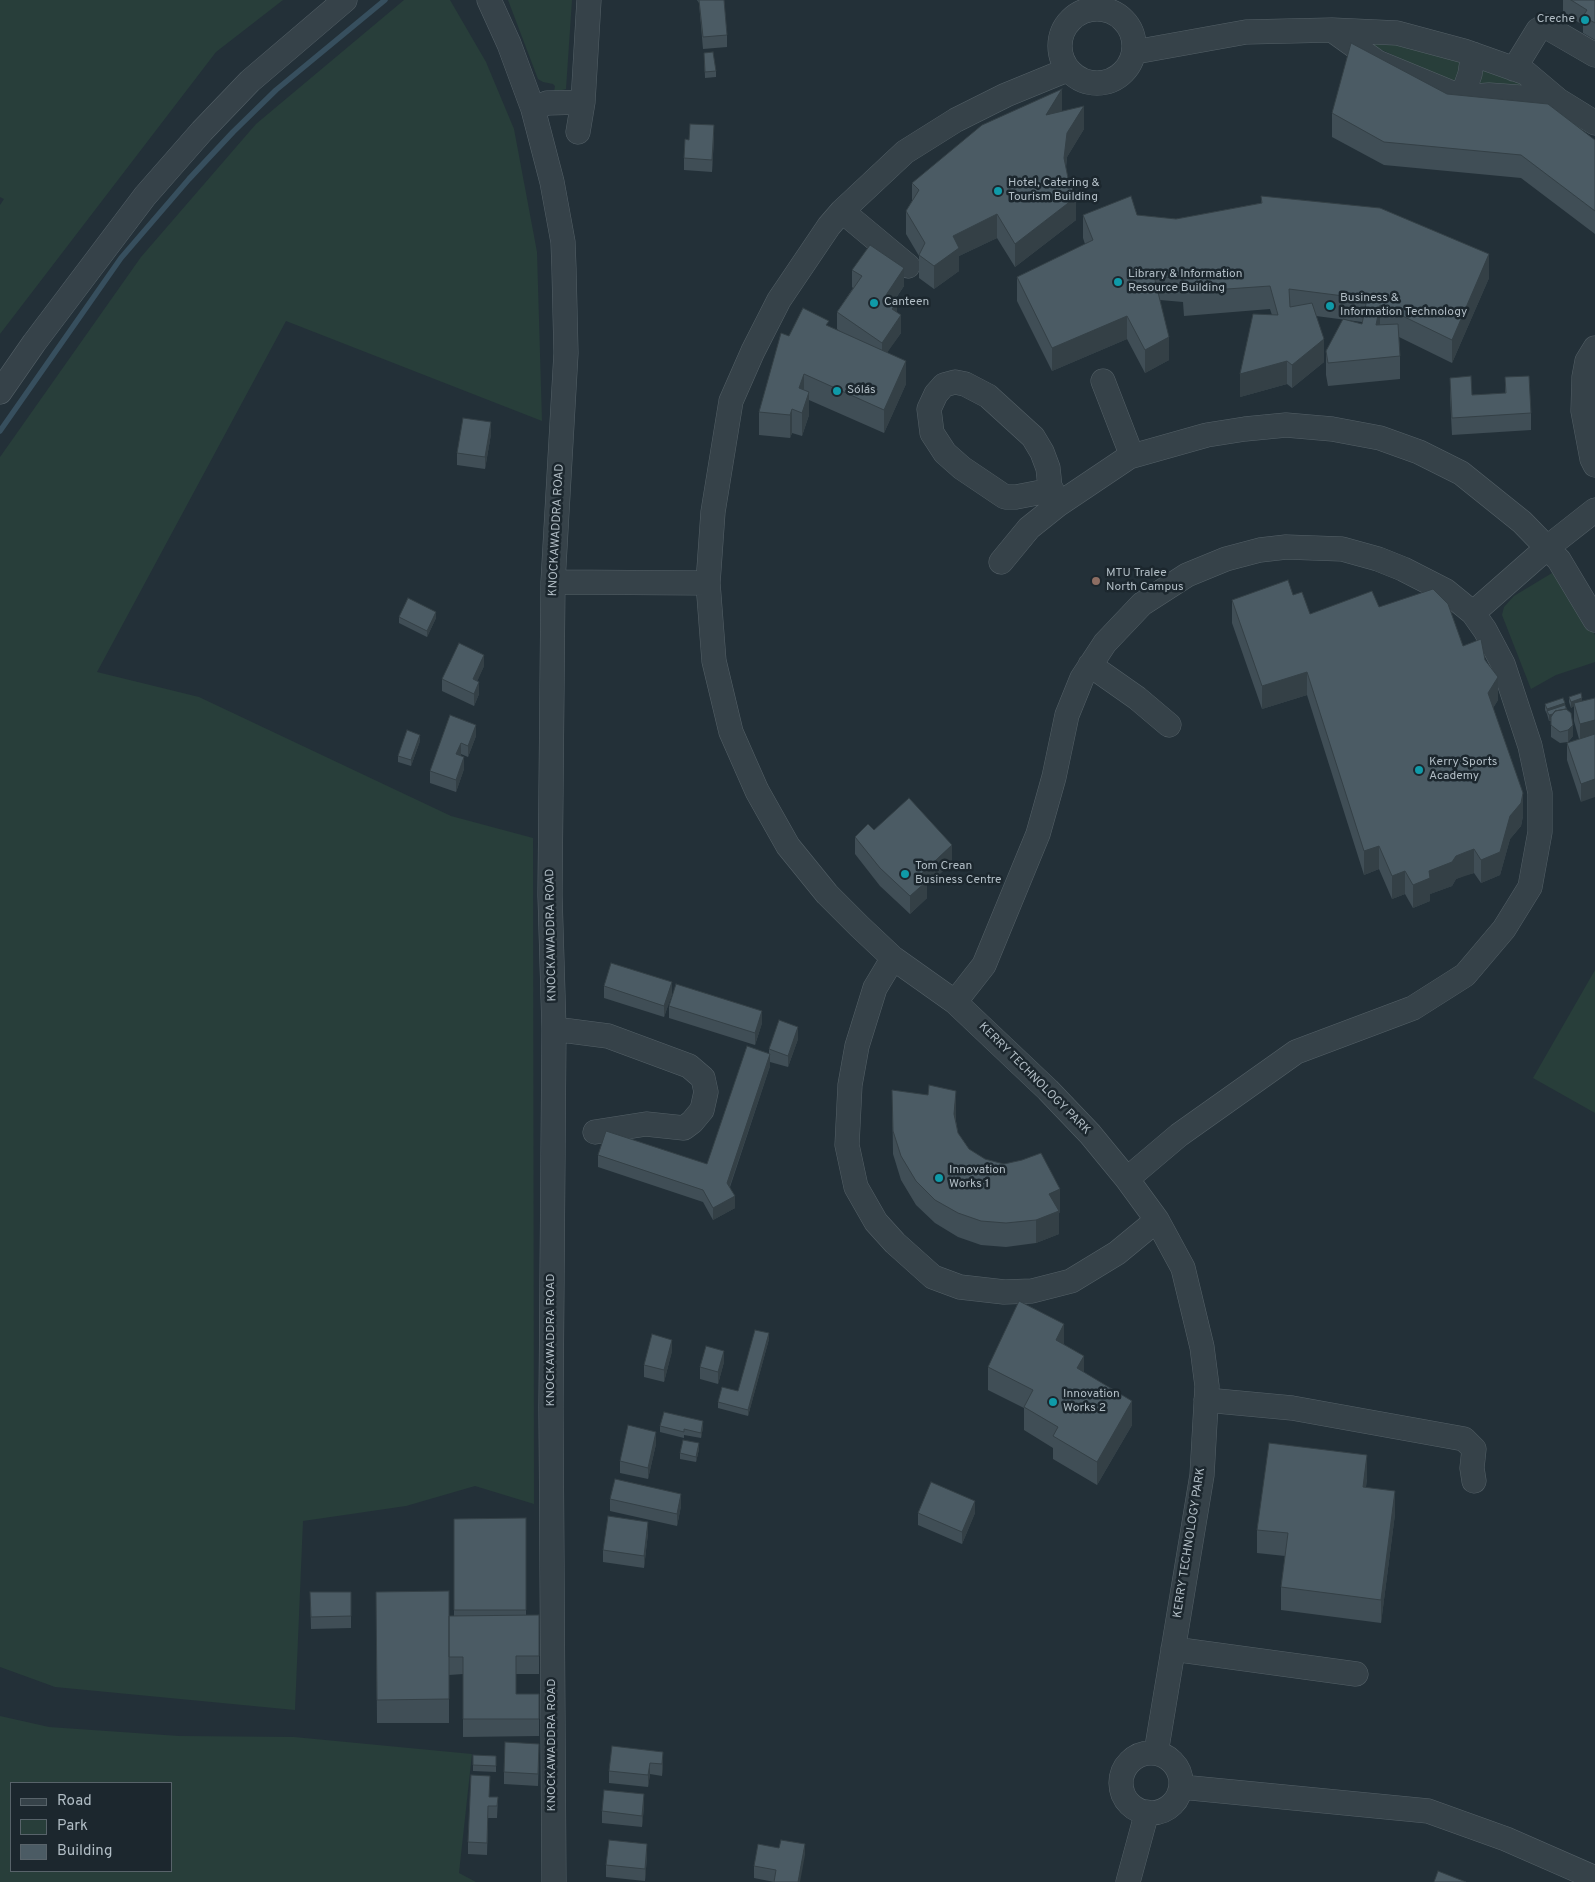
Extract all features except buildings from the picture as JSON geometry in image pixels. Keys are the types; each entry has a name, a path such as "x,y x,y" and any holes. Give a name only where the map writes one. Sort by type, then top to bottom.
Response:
{"street":[{"path":"0,392 34,343 145,196 195,138 250,81 345,0"},
{"name":"KNOCKAWADDRA ROAD","path":"488,0 509,44 533,109 552,182 563,242 564,269 566,354 553,582 550,895 554,1029 551,1407 554,1882"},
{"path":"578,132 583,102 589,0"},
{"path":"1088,5 1109,11 1124,20 1134,38 1135,52 1128,68 1112,81 1105,83 1084,82 1067,70 1060,55 1059,42 1061,34 1071,19 1088,5"},
{"path":"1514,69 1538,30 1545,26 1595,55"},
{"path":"1135,52 1246,32 1332,30 1398,33 1473,54 1526,73 1558,100 1595,123"},
{"path":"1332,30 1377,62 1462,97 1489,95 1558,100"},
{"path":"1462,97 1470,74 1473,54"},
{"name":"KERRY TECHNOLOGY PARK","path":"1067,70 1006,96 949,125 905,152 842,210 829,226 779,300 753,351 731,401 713,512 708,583 714,661 731,732 757,792 788,846 827,894 893,958 956,1002 1048,1090 1090,1134 1127,1179 1157,1220 1183,1268 1202,1348 1207,1386 1202,1475 1156,1753"},
{"path":"533,109 547,103 583,102"},
{"path":"842,210 908,266"},
{"path":"1595,348 1587,361 1583,412 1592,459 1595,465"},
{"path":"1103,381 1132,456"},
{"path":"955,382 965,384 988,396 1033,437 1042,452 1048,468 1050,487 1055,497 1006,497 962,468 945,453 932,433 929,409 936,394 944,385 955,382"},
{"path":"1001,562 1055,497 1132,456 1207,435 1286,425 1332,429 1380,438 1419,452 1460,473 1522,522 1548,547 1559,560 1595,620"},
{"path":"1473,613 1548,547 1595,510"},
{"path":"956,1002 984,965 1038,834 1054,777 1067,715 1082,678 1105,643 1142,604 1187,575 1226,559 1260,550 1286,547 1342,549 1378,559 1446,591 1473,613 1485,630 1503,664 1530,746 1540,793 1540,832 1530,887 1504,929 1465,975 1414,1008 1296,1052 1179,1135 1127,1179"},
{"path":"553,582 708,583"},
{"path":"1090,665 1137,698 1169,726"},
{"path":"893,958 875,988 857,1046 850,1085 847,1145 856,1187 876,1222 895,1243 933,1277 960,1287 1004,1292 1032,1291 1071,1281 1118,1253 1157,1220"},
{"path":"554,1029 608,1036 689,1066 703,1078 706,1092 702,1110 684,1128 646,1124 595,1132"},
{"path":"1206,1400 1292,1408 1464,1439 1474,1449 1472,1468 1474,1481"},
{"path":"1173,1649 1356,1674"},
{"path":"1146,1753 1156,1753 1165,1756 1178,1768 1181,1777 1181,1787 1173,1803 1165,1809 1147,1812 1130,1804 1122,1788 1122,1778 1130,1762 1138,1756 1146,1753"},
{"path":"1181,1787 1428,1811 1506,1839 1595,1878"},
{"path":"1128,1882 1147,1812"}],"green space":[{"path":"0,0 283,0 216,52 0,334 0,205 4,199 0,197"},
{"path":"404,0 450,0 486,62 514,129 537,252 542,421 286,321 97,672 199,697 451,816 533,838 534,1504 475,1486 406,1506 303,1521 295,1710 55,1687 0,1667 0,457 141,257 256,124"},
{"path":"508,0 572,0 566,89 554,92 555,86 553,84 538,79"},
{"path":"1352,36 1420,46 1461,62 1458,80 1453,81 1440,77"},
{"path":"1478,64 1537,88 1473,89"},
{"path":"1552,573 1560,577 1566,584 1595,635 1595,662 1556,675 1531,689 1502,615 1504,607 1514,596"},
{"path":"1595,970 1595,1113 1533,1078"},
{"path":"0,1716 49,1727 179,1736 294,1737 472,1754 459,1873 476,1882 0,1882"}],"waterway":[{"path":"0,431 121,258 189,179 276,90 385,0"}],"place":[{"name":"Creche","path":"1585,20"},
{"name":"Hotel, Catering & Tourism Building","path":"998,191"},
{"name":"Library & Information Resource Building","path":"1118,282"},
{"name":"Canteen","path":"874,303"},
{"name":"Business & Information Technology","path":"1330,306"},
{"name":"Sólás","path":"837,391"},
{"name":"MTU Tralee North Campus","path":"1096,581"},
{"name":"Kerry Sports Academy","path":"1419,770"},
{"name":"Tom Crean Business Centre","path":"905,874"},
{"name":"Innovation Works 1","path":"939,1178"},
{"name":"Innovation Works 2","path":"1053,1402"}]}
